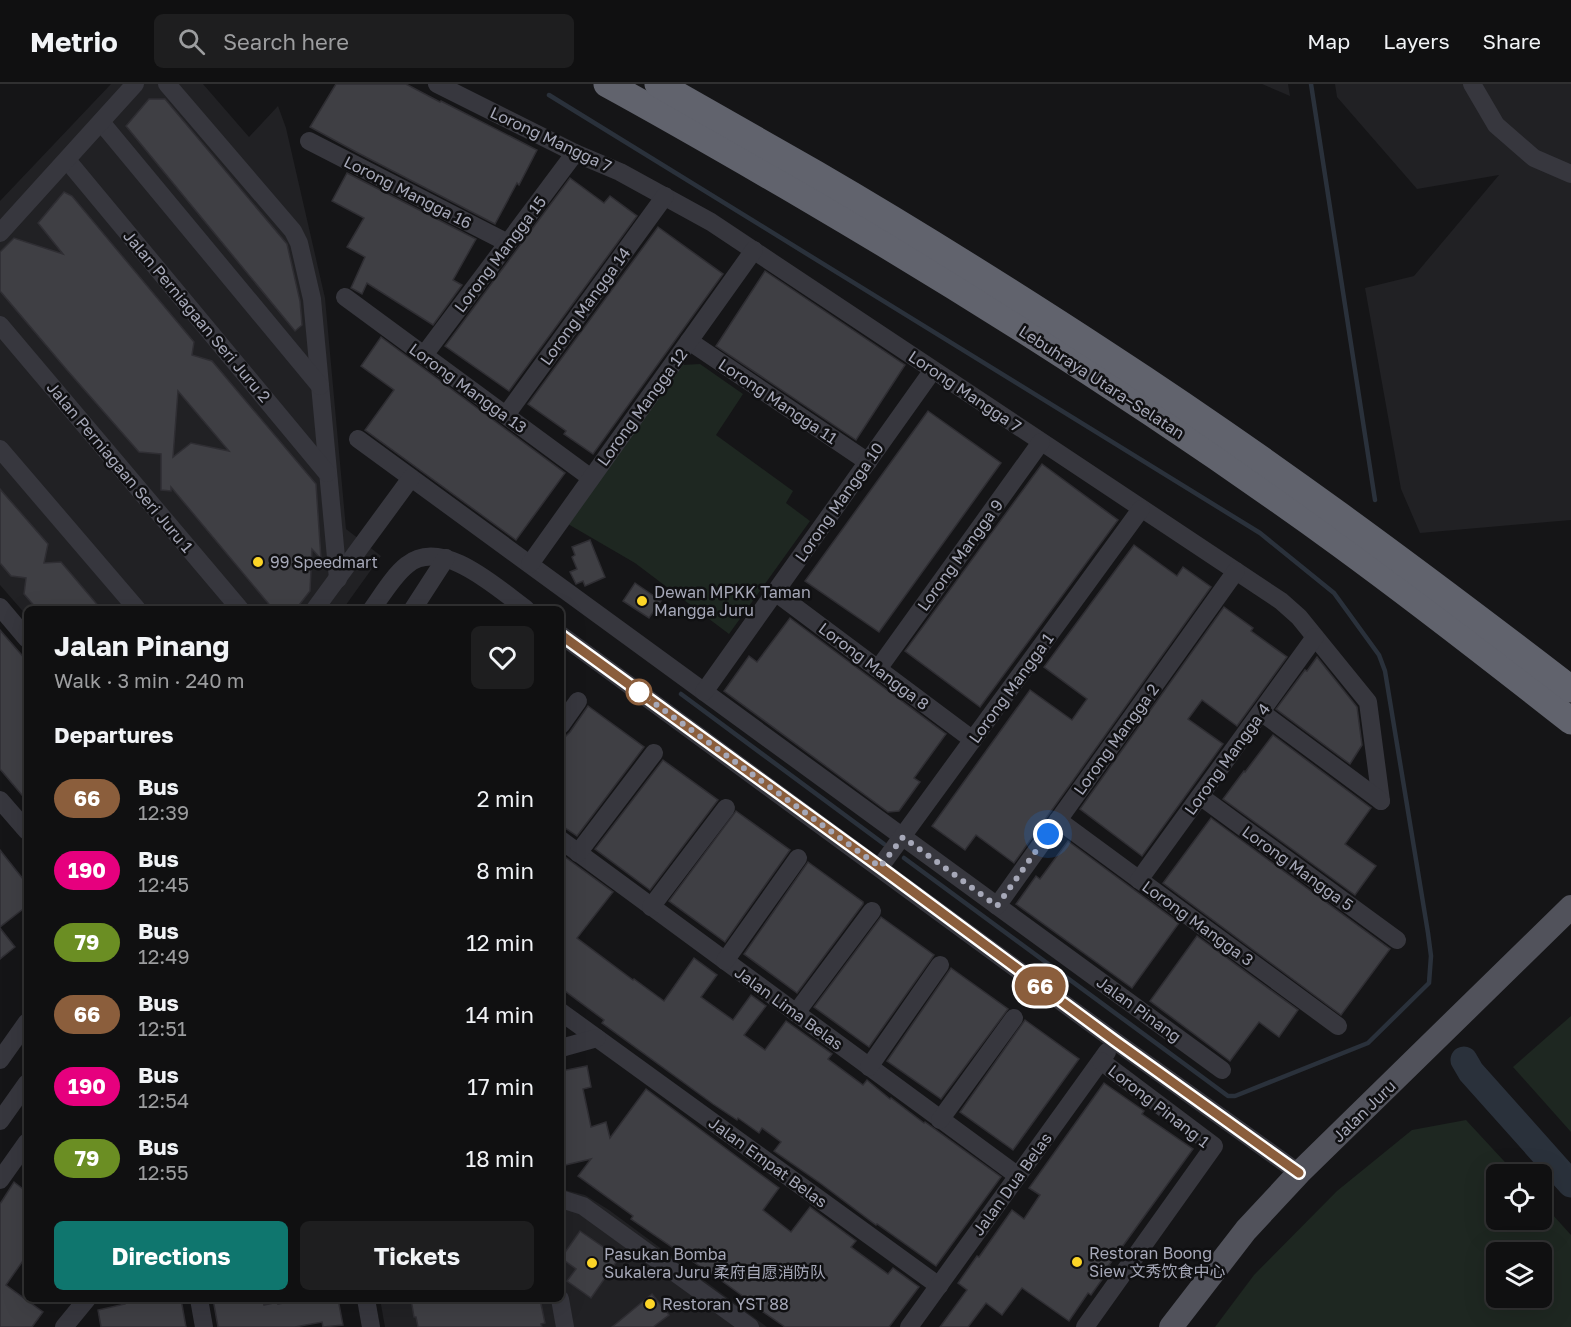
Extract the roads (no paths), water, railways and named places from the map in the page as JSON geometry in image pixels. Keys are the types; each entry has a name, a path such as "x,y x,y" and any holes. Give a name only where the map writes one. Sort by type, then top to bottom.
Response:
{"highway":[{"name":"Lebuhraya Utara–Selatan","path":"607,84 677,122 889,247 1097,377 1254,483 1339,544 1449,625 1571,720"},
{"name":"Lebuhraya Utara–Selatan","path":"658,84 895,221 1107,355 1354,525 1571,689"}],"main road":[{"name":"Jalan Juru","path":"1171,1327 1246,1230 1299,1173 1571,907"}],"street":[{"path":"0,233 135,84"},
{"path":"167,84 293,231 299,243 312,299 338,579"},
{"name":"Lorong Mangga 7","path":"437,84 575,153 620,172 711,222 1281,601 1299,617 1368,702 1381,801 1261,712"},
{"path":"1472,84 1496,124 1534,158 1571,174"},
{"path":"100,122 320,386"},
{"name":"Lorong Mangga 16","path":"309,141 508,243"},
{"name":"Lorong Mangga 15","path":"424,355 575,153"},
{"name":"Jalan Perniagaan Seri Juru 2","path":"66,160 327,473"},
{"name":"Lorong Mangga 14","path":"506,415 665,196"},
{"name":"Lorong Mangga 12","path":"530,564 754,250"},
{"name":"Lorong Mangga 13","path":"345,297 591,478"},
{"name":"Jalan Perniagaan Seri Juru 1","path":"0,325 237,606"},
{"name":"Lorong Mangga 11","path":"689,341 868,462"},
{"name":"Lorong Mangga 10","path":"704,692 933,370"},
{"name":"Jalan Pinang","path":"358,439 1222,1070"},
{"name":"Lorong Mangga 9","path":"878,669 1041,442"},
{"path":"0,448 134,606"},
{"path":"317,606 411,478"},
{"name":"Lorong Mangga 1","path":"880,867 1142,509"},
{"path":"332,526 341,536 352,542 364,543"},
{"path":"374,606 406,566 426,556 446,558 473,571 521,606"},
{"path":"415,606 446,558"},
{"name":"Lorong Mangga 2","path":"997,906 1236,572"},
{"name":"Lorong Mangga 8","path":"775,592 973,740"},
{"path":"0,607 24,635"},
{"path":"564,637 1299,1173"},
{"name":"Lorong Mangga 4","path":"1139,880 1315,637"},
{"path":"564,721 578,701"},
{"path":"578,853 654,753"},
{"name":"Lorong Mangga 5","path":"1200,796 1397,940"},
{"path":"0,800 24,828"},
{"path":"651,907 726,808"},
{"name":"Lorong Mangga 3","path":"1058,820 1338,1026"},
{"name":"Jalan Lima Belas","path":"564,842 1018,1176"},
{"path":"725,961 798,858"},
{"path":"796,1014 872,911"},
{"path":"869,1067 940,965"},
{"name":"Jalan Empat Belas","path":"564,1014 939,1286"},
{"path":"940,1119 1014,1018"},
{"path":"3,1048 24,1025"},
{"path":"564,1047 597,1038"},
{"name":"Jalan Dua Belas","path":"909,1327 1115,1041"},
{"name":"Lorong Pinang 1","path":"1085,1327 1214,1146 1101,1061"},
{"path":"0,1121 24,1087"},
{"path":"0,1180 24,1146"},
{"path":"564,1200 583,1206 750,1327"},
{"path":"64,1327 85,1302"},
{"path":"200,1302 204,1327"},
{"path":"367,1302 371,1327"},
{"path":"561,1302 566,1327"}],"waterway":[{"path":"1311,84 1375,500"},
{"path":"549,95 1260,533 1334,593 1379,655 1385,671 1428,933 1431,956 1429,983 1368,1043 1235,1096 1228,1096 904,858"},
{"path":"681,694 884,844"},
{"path":"1464,1060 1471,1072 1571,1184"}],"place":[{"name":"99 Speedmart","path":"258,562"},
{"name":"Dewan MPKK Taman Mangga Juru","path":"642,601"},
{"name":"Restoran Boong Siew 文秀饮食中心","path":"1077,1262"},
{"name":"Pasukan Bomba Sukalera Juru 柔府自愿消防队","path":"592,1263"},
{"name":"Restoran YST 88","path":"650,1304"}]}
